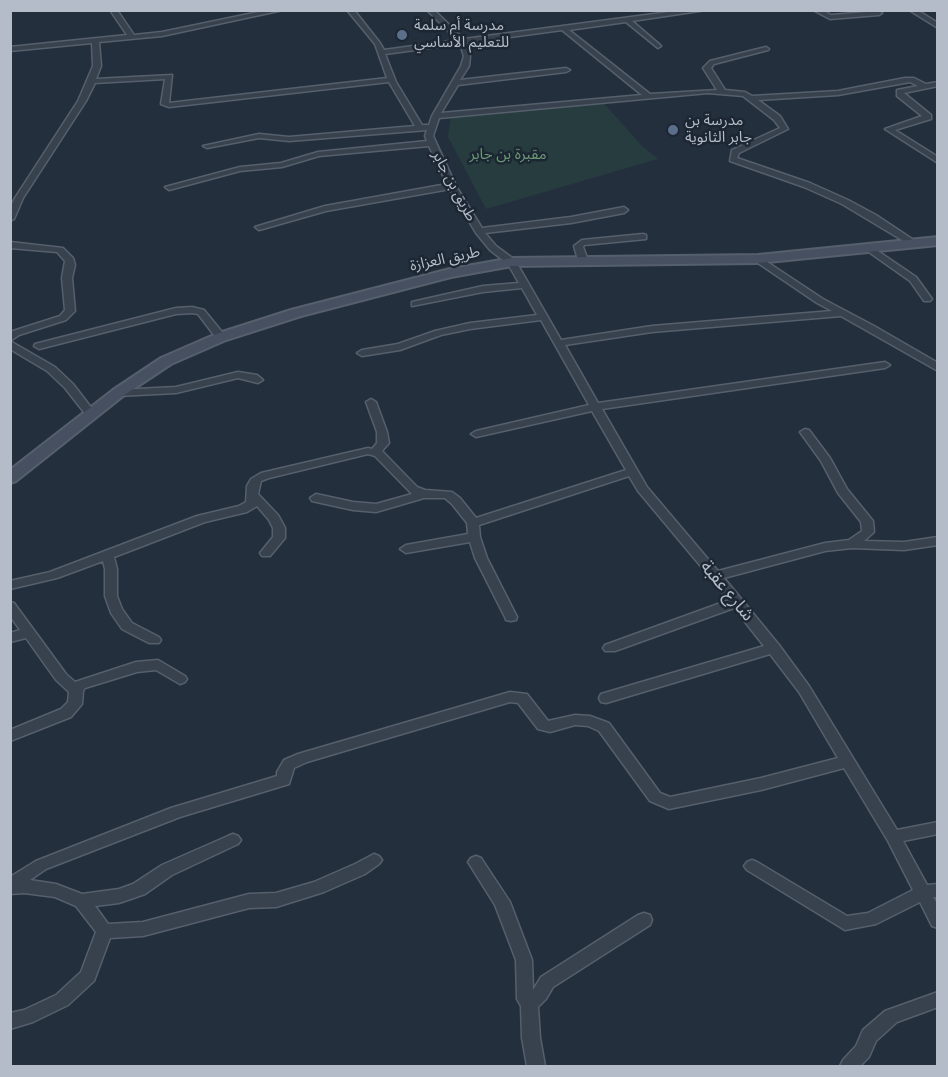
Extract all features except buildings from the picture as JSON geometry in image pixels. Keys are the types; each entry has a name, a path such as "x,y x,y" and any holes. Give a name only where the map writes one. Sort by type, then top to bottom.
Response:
{"street":[{"path":"112,10 132,38"},
{"path":"10,49 183,31 280,10"},
{"path":"350,10 378,44 392,80 420,128"},
{"path":"430,10 462,42"},
{"path":"382,52 703,10"},
{"path":"816,10 830,17 879,13"},
{"path":"912,10 938,26"},
{"path":"627,20 658,46"},
{"path":"563,28 648,96"},
{"path":"10,219 19,198 82,101 92,81 97,66 95,41"},
{"name":"طريق بن جابر","path":"462,42 466,62 436,116 429,136 452,186 479,231 493,248 512,262"},
{"path":"721,90 707,68 712,62 766,50"},
{"path":"455,83 566,70"},
{"path":"92,81 170,77 165,104 171,105 392,80"},
{"path":"436,116 721,90 752,98 838,93 905,80 911,80 924,86"},
{"path":"928,117 899,93 938,84"},
{"path":"752,98 783,124 784,129 735,152 733,159 807,184 846,202 912,243"},
{"path":"938,111 928,117 891,127 890,130 938,161"},
{"path":"207,146 259,136 289,139 432,127"},
{"path":"169,188 212,175 240,169 282,165 318,154 431,143"},
{"path":"259,227 325,209 452,186"},
{"path":"479,231 571,220 624,210"},
{"path":"583,260 578,246 582,243 643,237"},
{"name":"طريق العزازة","path":"10,478 118,393 166,361 220,337 296,313 450,273 512,262 758,259 938,241"},
{"path":"11,246 60,250 69,260 70,265 68,278 70,311 63,318 12,335"},
{"path":"869,248 913,279 927,299"},
{"path":"758,259 781,276 842,313 938,368"},
{"name":"شارع عقبة","path":"512,262 631,472 642,489 774,648 804,689 893,837 930,892 938,921"},
{"path":"415,304 483,288 525,285"},
{"path":"39,346 176,311 192,310 201,312 220,337"},
{"path":"559,343 652,329 842,313"},
{"path":"362,353 400,347 438,333 470,326 544,317"},
{"path":"10,344 51,369 69,386 92,414"},
{"path":"476,434 595,407 885,364"},
{"path":"118,393 176,390 238,375 258,380"},
{"path":"371,402 382,432 383,443 375,452"},
{"path":"805,432 826,460 842,490 870,527 868,532 852,544"},
{"path":"10,585 53,575 201,519 243,509 252,504 253,486 257,479 265,475 362,452 375,452 413,490 424,494 448,495 456,501 473,523 474,537 482,558 511,617"},
{"path":"473,523 631,472"},
{"path":"316,498 353,506 376,508 424,494"},
{"path":"254,496 274,518 279,528 279,538 266,553"},
{"path":"406,549 474,537"},
{"path":"716,576 825,547 852,544 904,546 938,542"},
{"path":"107,555 113,587 111,596 116,610 127,626 154,640"},
{"path":"610,648 737,602"},
{"path":"10,606 61,676 76,690"},
{"path":"10,638 29,632"},
{"path":"606,698 774,648"},
{"path":"10,736 66,713 75,704 76,690 80,685 136,667 158,665 180,679"},
{"path":"10,886 41,865 176,812 284,780 284,772 289,764 303,758 510,697 522,698 536,720 543,725 550,727 575,720 590,721 604,727 655,796 669,803 750,787 849,761"},
{"path":"893,837 938,828"},
{"path":"10,886 56,891 82,901 119,896 139,889 167,870 233,840"},
{"path":"104,931 143,929 249,902 276,900 318,887 360,869 374,860"},
{"path":"476,862 502,903 524,960 525,999 529,1004 531,1038 536,1066"},
{"path":"752,866 845,923 870,919 930,892"},
{"path":"82,901 104,931"},
{"path":"529,1004 540,994 547,982 644,920"},
{"path":"10,1022 62,1000 88,976 104,931"},
{"path":"849,1066 863,1051 869,1036 891,1016 938,999"}],"green space":[{"name":"مقبرة بن جابر","path":"601,100 642,146 658,159 486,209 448,137 451,115"}],"place":[{"name":"مدرسة أم سلمة للتعليم الأساسي","path":"402,35"},
{"name":"مدرسة بن جابر الثانوية","path":"673,130"}]}
